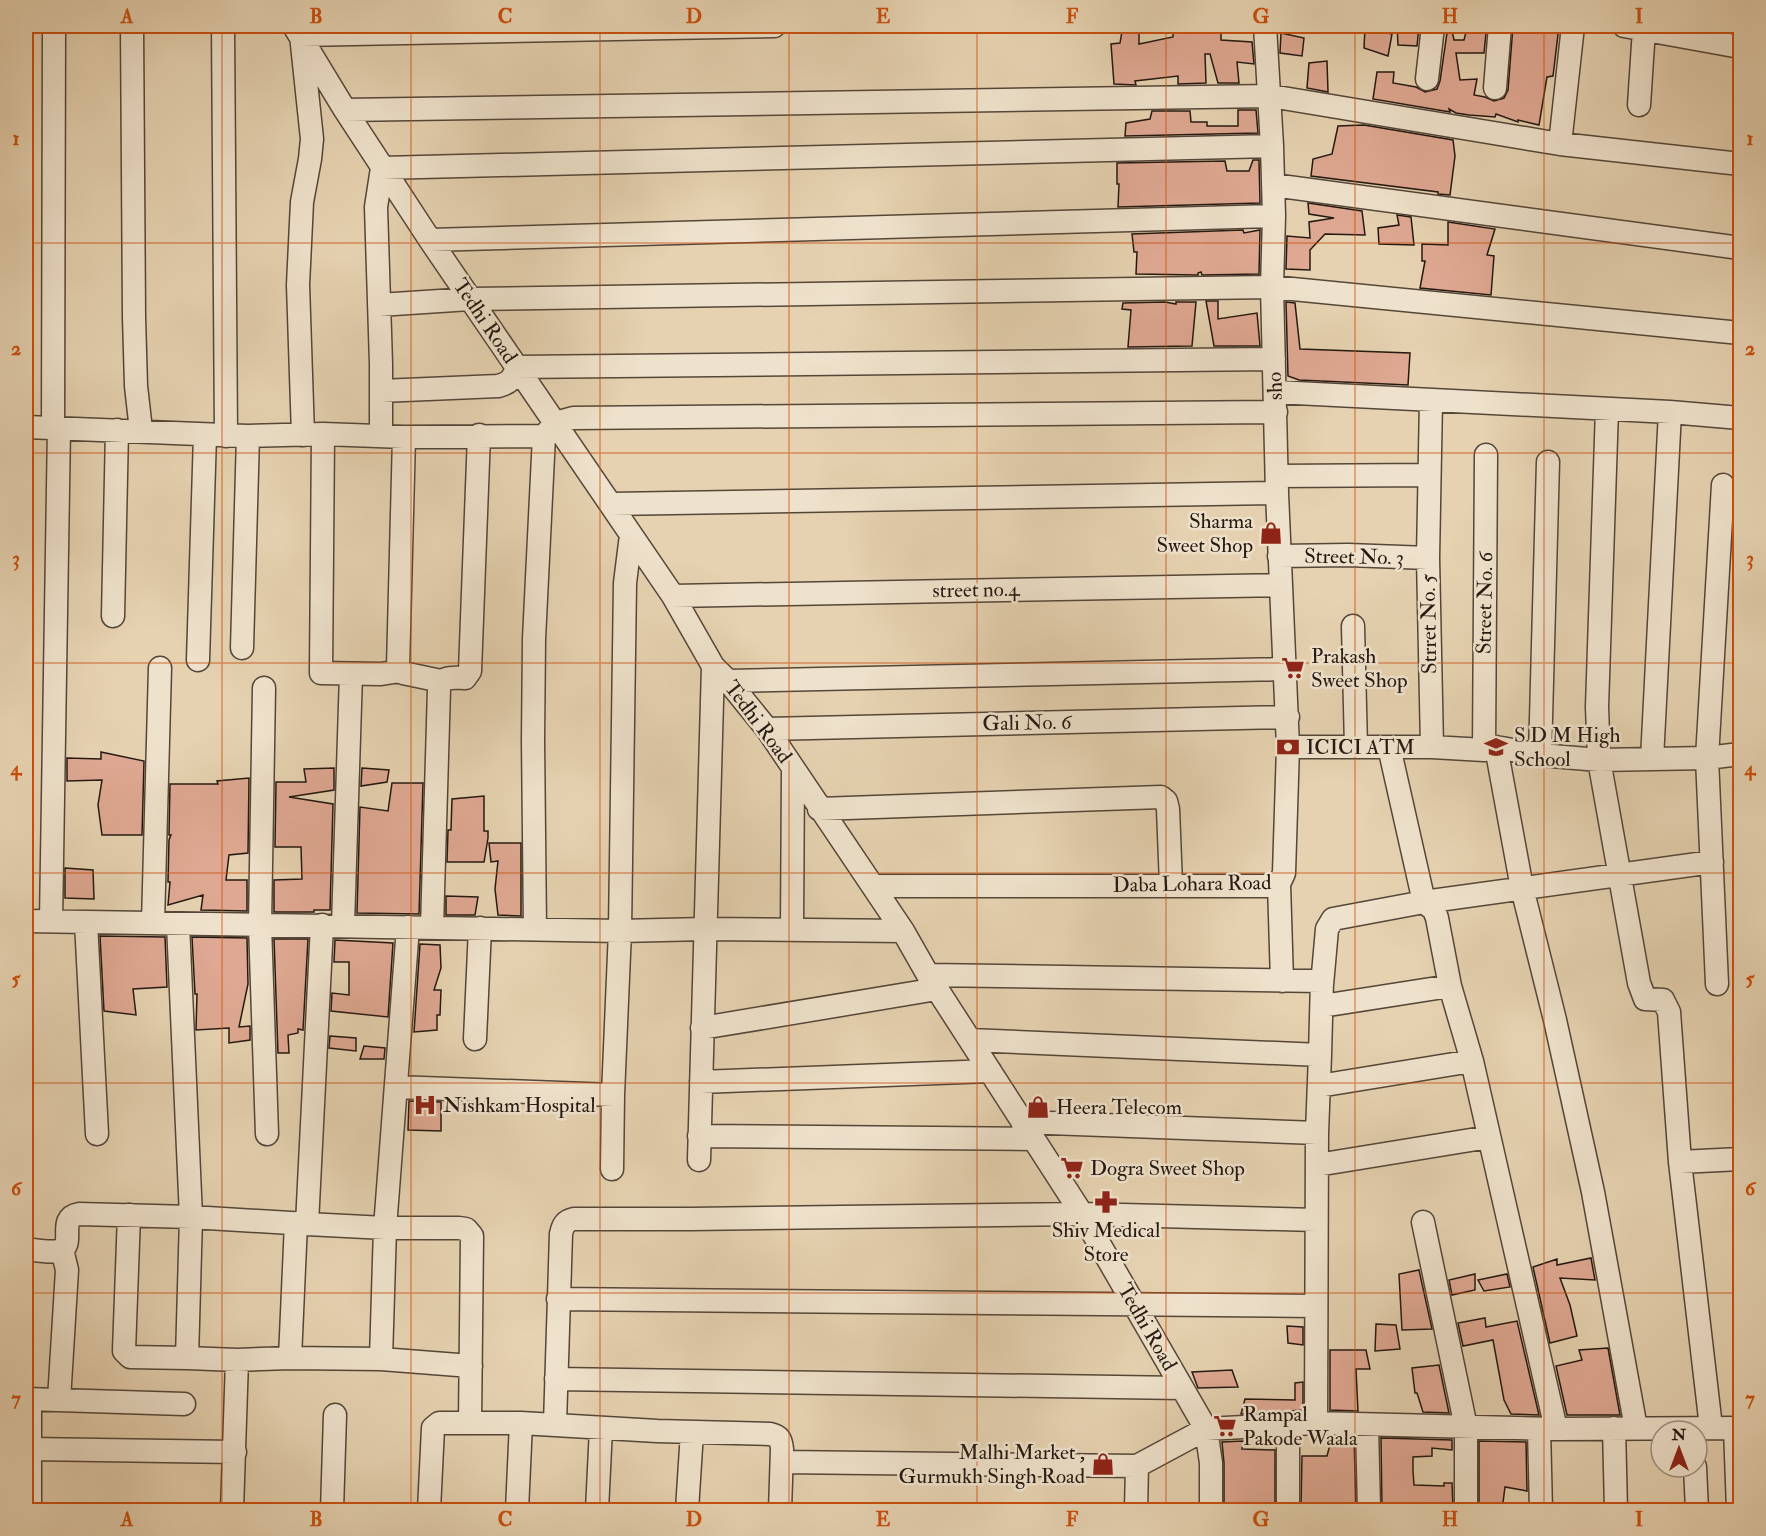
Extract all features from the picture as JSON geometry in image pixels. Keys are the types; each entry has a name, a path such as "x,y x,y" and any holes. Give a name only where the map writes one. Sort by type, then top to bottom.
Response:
{"street":[{"path":"51,921 56,427 54,26"},
{"path":"132,26 134,317 136,386 141,430"},
{"path":"223,26 226,436 242,648"},
{"path":"479,435 470,671 465,678 441,681 400,671 381,674 321,673 313,434 298,285 302,202 312,139 297,30 774,26"},
{"name":"sho","path":"1265,26 1271,96 1274,216 1272,287 1277,484 1288,747"},
{"path":"1427,79 1434,26"},
{"path":"1495,88 1500,26"},
{"path":"1560,144 1573,26"},
{"path":"1639,105 1634,27 1740,46"},
{"name":"Tedhi Road","path":"297,30 382,168 517,368 550,430 611,504 721,673 767,729 903,931 933,982 1082,1214 1206,1429"},
{"path":"345,111 1271,96 1560,144 1740,164"},
{"path":"381,436 376,207 382,168 1272,146"},
{"path":"1273,184 1740,248"},
{"path":"430,240 1274,216"},
{"path":"379,305 470,298 1272,287 1740,333"},
{"path":"381,391 498,386 508,384 517,368 1274,359"},
{"path":"26,427 141,430 226,436 313,434 404,437 550,430 561,420 573,418 1431,400 1670,412 1740,418"},
{"name":"Strret No. 5","path":"1431,400 1428,558 1432,747"},
{"path":"1607,409 1597,706 1599,760 1642,996 1645,999 1663,999 1669,1012 1697,1419"},
{"path":"1653,759 1670,412"},
{"path":"113,616 117,430"},
{"path":"535,929 534,639 550,430"},
{"path":"198,660 226,436"},
{"path":"400,671 398,662 404,437"},
{"name":"Street No. 6","path":"1486,455 1490,748 1555,1020 1593,1192 1625,1428 1616,1510"},
{"path":"1540,755 1548,462"},
{"path":"611,504 1277,484 1429,475"},
{"path":"1717,984 1707,758 1723,485"},
{"path":"612,1168 620,931 624,583 631,535"},
{"name":"Street No. 3","path":"1279,556 1348,555 1428,558"},
{"name":"street no.4","path":"673,596 1280,585"},
{"path":"1353,626 1356,747"},
{"path":"153,923 160,668"},
{"path":"699,1160 704,929 721,673 1286,669"},
{"path":"290,1358 301,1223 332,925 351,674"},
{"path":"432,927 441,681"},
{"path":"264,688 260,925 267,1134"},
{"name":"Gali No. 6","path":"767,729 1288,717"},
{"path":"1288,747 1490,748 1599,760 1707,758 1740,754"},
{"name":"Daba Lohara Road","path":"873,886 1274,886 1280,884 1284,873 1288,747"},
{"path":"1389,747 1424,902 1434,910 1437,918 1450,986 1472,1061 1548,1429 1541,1510"},
{"path":"792,929 793,768"},
{"path":"819,809 1161,797 1166,801 1168,809 1171,885"},
{"path":"1322,996 1327,929 1333,919 1424,902 1619,873 1712,862"},
{"path":"1280,884 1282,981"},
{"path":"26,921 620,931 704,929 903,931"},
{"path":"86,922 97,1134"},
{"path":"178,924 191,1217 187,1358"},
{"path":"381,1359 385,1228 408,927"},
{"path":"475,1039 480,928"},
{"path":"702,1028 933,982 1322,981 1317,1133 1316,1423"},
{"path":"1322,996 1450,986"},
{"path":"970,1040 1320,1054"},
{"path":"1319,1086 1472,1061"},
{"path":"701,1082 990,1071"},
{"path":"396,1087 613,1095"},
{"path":"699,1136 1028,1130 1317,1133"},
{"path":"1317,1165 1489,1137"},
{"path":"1680,1162 1740,1159"},
{"path":"555,1424 561,1234 567,1220 1082,1214 1316,1220"},
{"path":"26,1249 57,1251 62,1249 67,1243 68,1221 74,1215 191,1217 385,1228 466,1229 470,1232 473,1259 470,1423"},
{"path":"129,1215 124,1352 129,1357 381,1359 471,1366"},
{"path":"1423,1222 1466,1427 1466,1510"},
{"path":"59,1400 67,1270 62,1249"},
{"path":"558,1299 1316,1306"},
{"path":"232,1510 237,1359"},
{"path":"556,1379 1182,1389"},
{"path":"30,1510 28,1399 184,1404"},
{"path":"332,1510 334,1414"},
{"path":"429,1510 433,1428 439,1423 555,1424 777,1436 781,1441 782,1462 780,1510"},
{"path":"517,1510 521,1423"},
{"path":"782,1462 1137,1466 1206,1429 1316,1423 1548,1429 1649,1428"},
{"path":"1288,1425 1288,1510"},
{"path":"1367,1425 1369,1510"},
{"path":"597,1510 601,1428"},
{"path":"1709,1428 1738,1428 1738,1510"},
{"path":"1206,1429 1211,1463 1210,1510"},
{"path":"687,1510 692,1432"},
{"path":"30,1449 235,1452"},
{"path":"1136,1510 1137,1466"},
{"path":"1696,1479 1697,1510"}],"building":[{"path":"1123,26 1139,26 1139,44 1173,37 1173,26 1221,26 1221,40 1252,42 1254,64 1237,62 1239,83 1218,83 1210,54 1205,54 1206,83 1178,84 1178,76 1135,81 1136,85 1114,84 1111,44 1120,43"},
{"path":"1397,26 1419,26 1417,46 1398,45"},
{"path":"1448,26 1451,26 1454,40 1464,40 1466,32 1486,33 1484,53 1456,53 1460,80 1477,79 1474,95 1494,101 1504,98 1508,90 1513,26 1559,26 1553,76 1547,77 1539,125 1518,120 1518,122 1496,114 1495,117 1469,115 1456,113 1449,109 1450,112 1373,99 1377,72 1394,72 1393,83 1416,87 1425,92 1437,89"},
{"path":"1365,28 1392,34 1388,56 1364,48"},
{"path":"1281,33 1304,38 1302,56 1280,53"},
{"path":"1327,61 1328,92 1307,88 1309,63"},
{"path":"1238,110 1256,110 1258,133 1125,136 1126,123 1150,119 1152,111 1190,111 1191,122 1207,122 1207,126 1238,126"},
{"path":"1364,125 1453,140 1455,156 1450,195 1311,176 1313,159 1332,154 1338,126"},
{"path":"1253,160 1259,160 1260,203 1118,207 1117,163 1225,161 1227,171 1249,171"},
{"path":"1308,203 1362,211 1365,235 1325,234 1310,250 1310,270 1286,269 1287,236 1310,238 1309,222 1334,218 1309,214"},
{"path":"1397,215 1411,217 1414,245 1379,244 1378,228 1399,225"},
{"path":"1448,222 1495,229 1487,255 1494,256 1491,295 1420,288 1425,261 1422,261 1422,244 1448,245"},
{"path":"1243,230 1244,233 1260,230 1259,274 1202,275 1201,272 1198,275 1136,274 1137,252 1134,252 1132,234"},
{"path":"1206,301 1218,301 1218,319 1257,313 1260,346 1214,346"},
{"path":"1176,302 1196,302 1192,346 1128,347 1131,310 1122,309 1123,303 1176,304"},
{"path":"1286,302 1295,303 1300,349 1410,353 1408,385 1299,380 1288,376"},
{"path":"101,752 144,761 142,835 102,835 98,805 102,780 67,781 67,758 101,759"},
{"path":"334,768 334,790 289,797 333,804 330,910 274,912 274,880 302,879 301,847 275,847 276,782 306,782 304,769"},
{"path":"362,768 389,770 387,782 361,786"},
{"path":"249,778 248,853 229,855 226,880 247,880 247,911 201,910 203,895 168,905 171,835 169,835 170,784 218,784 217,781"},
{"path":"392,783 423,783 419,914 357,913 360,807 388,811"},
{"path":"484,796 484,831 488,831 488,838 484,862 447,862 452,799"},
{"path":"489,843 521,843 521,916 498,915 495,889 498,861 491,862"},
{"path":"65,868 93,870 94,899 65,898"},
{"path":"446,896 478,897 475,915 446,915"},
{"path":"100,936 165,937 167,987 133,989 136,1015 104,1011"},
{"path":"192,937 247,938 248,984 239,1027 250,1026 250,1040 229,1043 229,1028 196,1030 197,994 195,994"},
{"path":"274,939 308,939 303,1030 298,1029 298,1033 288,1035 289,1053 278,1053"},
{"path":"335,940 393,943 388,1017 331,1011 332,993 349,995 349,962 334,962"},
{"path":"420,944 440,945 441,968 434,990 441,990 440,1015 437,1015 437,1030 414,1032"},
{"path":"330,1036 356,1038 356,1051 329,1048"},
{"path":"364,1046 385,1048 384,1059 360,1059"},
{"path":"409,1101 441,1102 441,1131 408,1130"},
{"path":"1591,1258 1595,1280 1560,1278 1570,1305 1577,1336 1550,1343 1533,1267 1557,1259 1557,1265"},
{"path":"1419,1270 1432,1329 1402,1330 1399,1274"},
{"path":"1475,1274 1475,1290 1452,1295 1449,1280"},
{"path":"1507,1274 1510,1287 1484,1291 1478,1280"},
{"path":"1485,1318 1486,1327 1517,1321 1539,1415 1511,1414 1504,1400 1493,1340 1463,1346 1458,1323"},
{"path":"1376,1324 1396,1325 1400,1349 1375,1351"},
{"path":"1287,1326 1303,1327 1303,1345 1288,1343"},
{"path":"1608,1348 1620,1415 1567,1415 1556,1366 1582,1360 1579,1350"},
{"path":"1330,1350 1366,1350 1370,1369 1356,1369 1358,1411 1330,1410"},
{"path":"1439,1365 1449,1413 1423,1412 1417,1393 1415,1393 1412,1368"},
{"path":"1232,1370 1238,1387 1198,1388 1192,1372"},
{"path":"1303,1382 1303,1410 1241,1414 1245,1399 1295,1400 1295,1383"},
{"path":"1332,1437 1354,1437 1356,1510 1301,1510 1302,1456 1327,1456"},
{"path":"1381,1438 1452,1440 1452,1450 1432,1448 1432,1456 1413,1457 1413,1471 1414,1485 1444,1486 1444,1483 1452,1483 1453,1510 1382,1510"},
{"path":"1243,1441 1242,1449 1275,1450 1275,1510 1224,1510 1222,1442"},
{"path":"1479,1441 1526,1442 1527,1491 1505,1487 1502,1510 1479,1510"}],"place":[{"name":"Sharma Sweet Shop","path":"1271,533"},
{"name":"Prakash Sweet Shop","path":"1293,668"},
{"name":"ICICI ATM","path":"1288,747"},
{"name":"S D M High School","path":"1496,747"},
{"name":"Nishkam Hospital","path":"425,1105"},
{"name":"Heera Telecom","path":"1038,1107"},
{"name":"Dogra Sweet Shop","path":"1072,1168"},
{"name":"Shiv Medical Store","path":"1106,1202"},
{"name":"Rampal Pakode Waala","path":"1225,1426"},
{"name":"Malhi Market , Gurmukh Singh Road","path":"1103,1464"}]}
